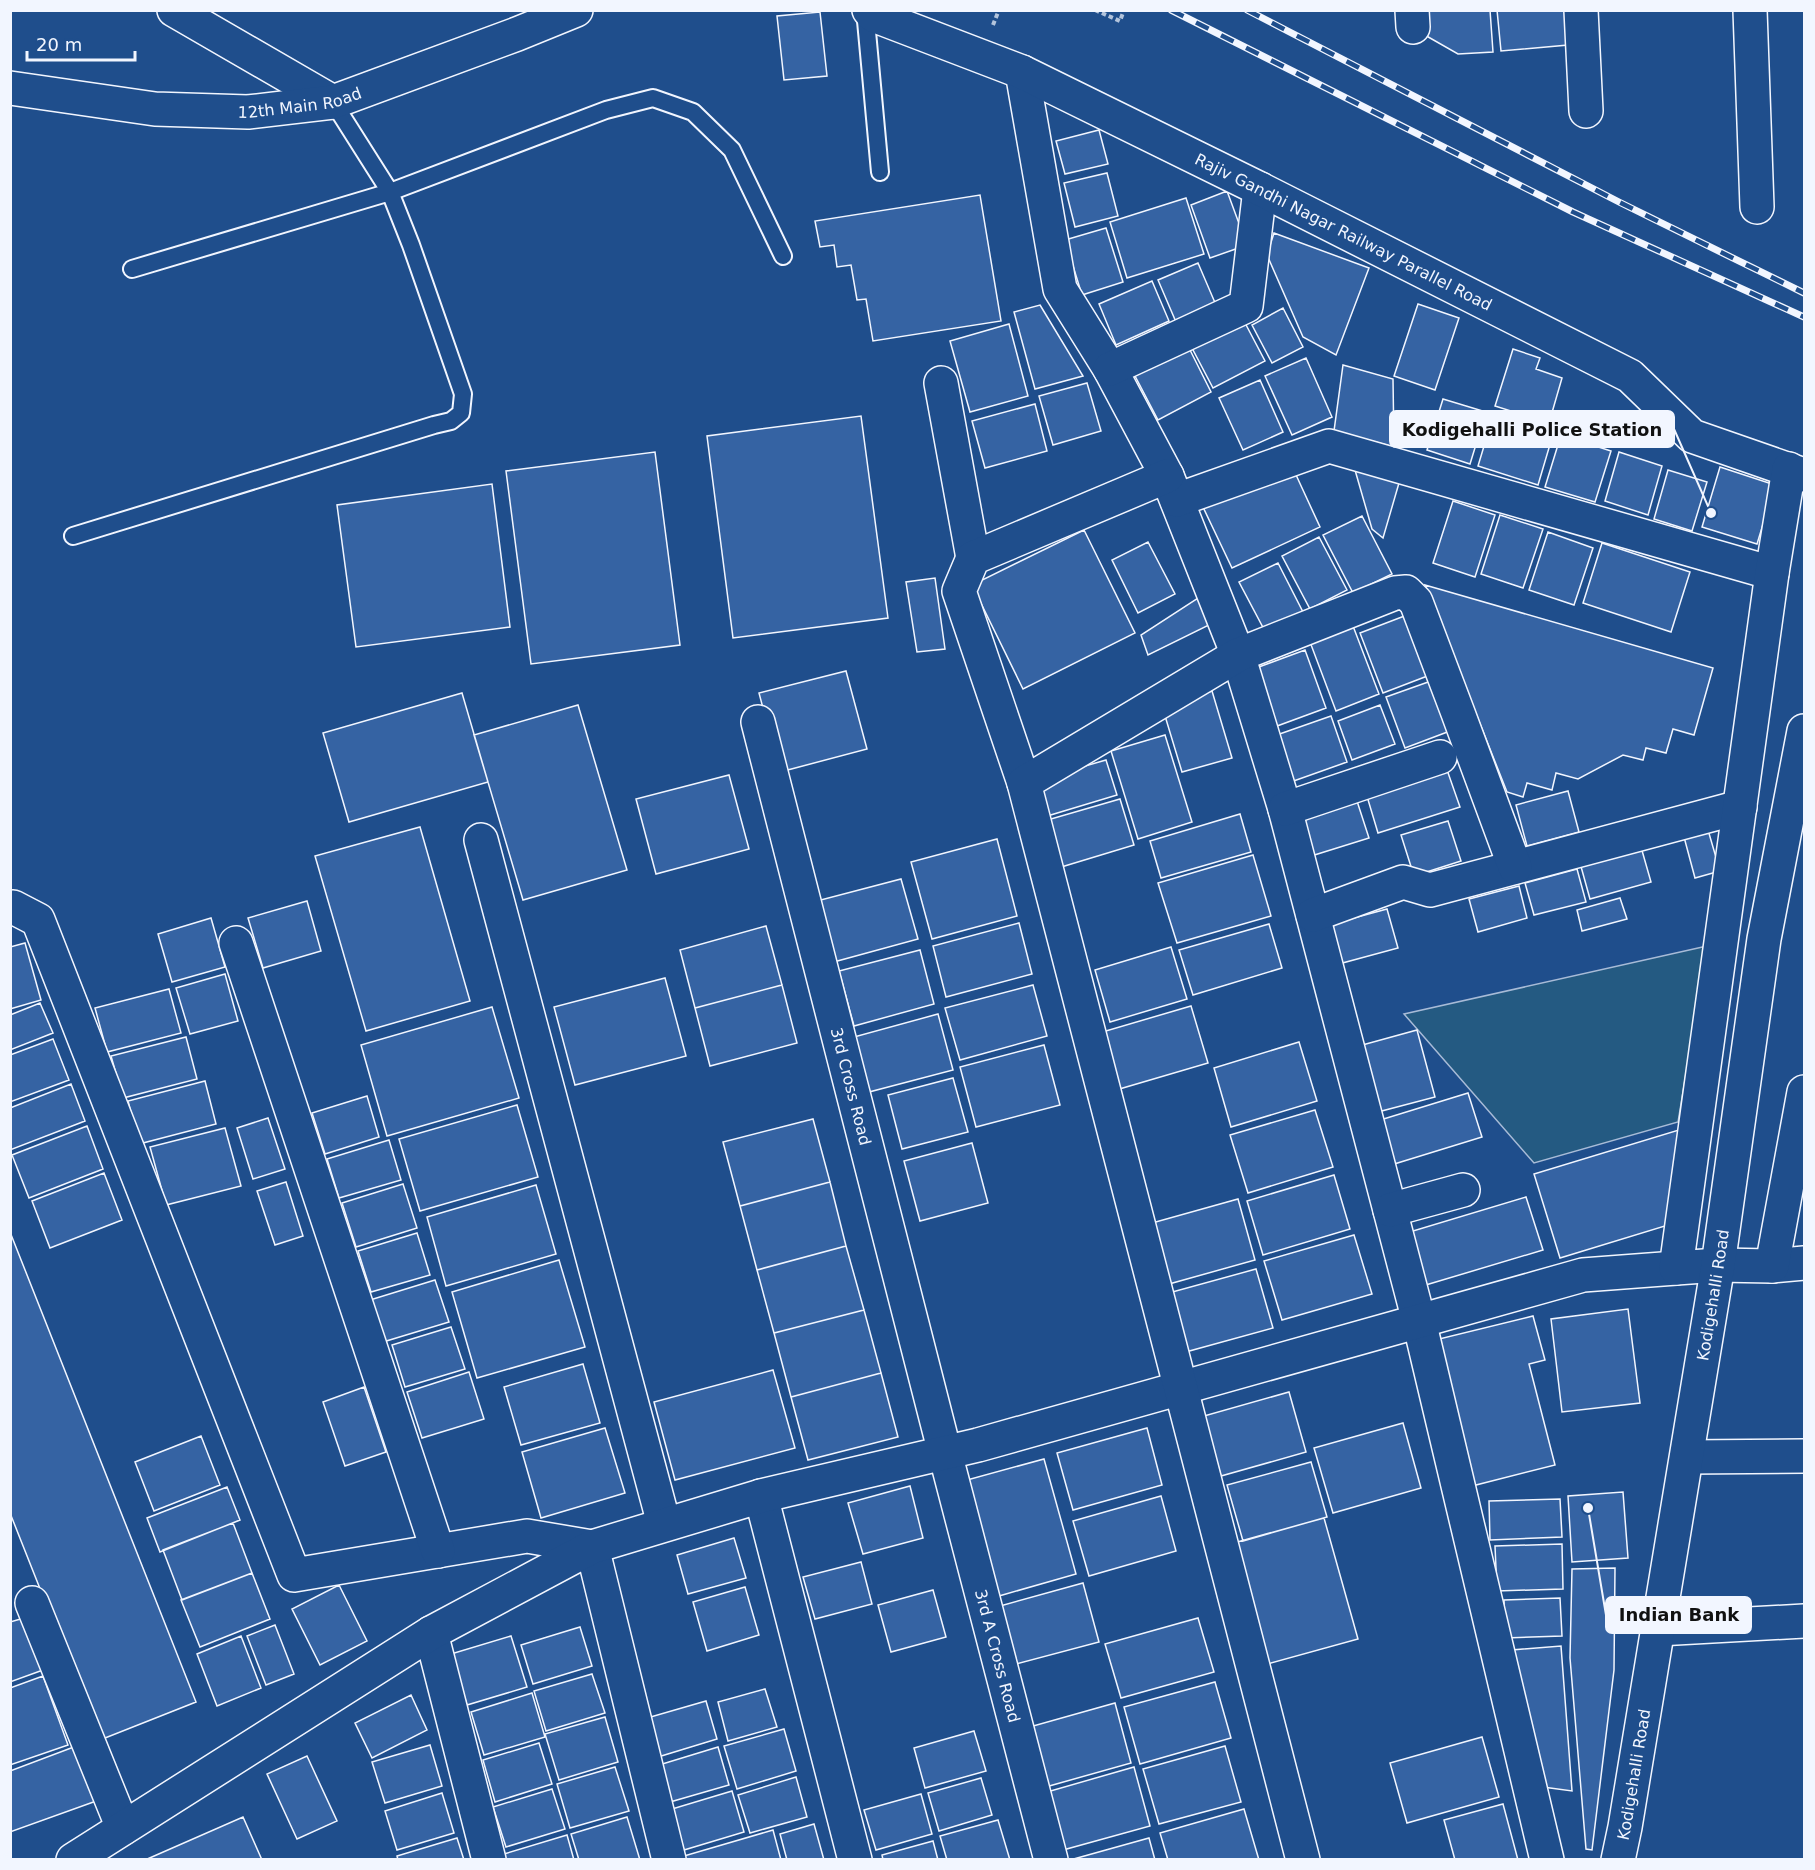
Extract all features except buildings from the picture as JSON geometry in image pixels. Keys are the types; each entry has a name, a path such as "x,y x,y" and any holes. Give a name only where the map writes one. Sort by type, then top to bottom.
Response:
{"street":[{"path":"174,10 333,102"},
{"name":"12th Main Road","path":"10,88 155,109 248,112 333,102 576,10"},
{"name":"Rajiv Gandhi Nagar Railway Parallel Road","path":"867,10 873,15 1022,72 1260,189 1630,376 1692,436 1797,472"},
{"path":"1581,10 1586,111"},
{"path":"1750,10 1757,207"},
{"path":"1022,72 1060,289 1110,369 1172,488 1238,655 1285,809 1419,1321 1547,1860"},
{"path":"1110,369 1246,306 1260,189"},
{"path":"941,383 973,558 959,591 1024,783 1303,1860"},
{"path":"973,558 1172,488 1329,446 1772,573"},
{"path":"1676,1268 1772,573 1797,472"},
{"path":"1024,783 1238,655 1395,593 1406,592 1416,602 1515,867"},
{"name":"3rd Cross Road","path":"758,722 945,1453"},
{"name":"Kodigehalli Road","path":"1618,1860 1718,1265 1764,939 1804,731"},
{"path":"1285,809 1440,757"},
{"path":"1313,915 1403,882 1430,890 1740,807"},
{"path":"481,840 664,1524"},
{"path":"10,908 13,907 38,920 294,1575 527,1536 592,1547"},
{"path":"236,943 438,1551"},
{"path":"1772,1266 1804,1092"},
{"path":"1390,1210 1463,1190"},
{"path":"73,1860 430,1633 592,1547 761,1496 978,1445 1583,1275 1718,1265 1772,1266 1804,1263"},
{"name":"3rd A Cross Road","path":"945,1453 1051,1860"},
{"path":"1687,1457 1804,1456"},
{"path":"761,1496 855,1860"},
{"path":"592,1547 669,1860"},
{"path":"32,1604 123,1828"},
{"path":"1658,1629 1804,1621"},
{"path":"430,1633 489,1860"}],"lane":[{"path":"867,10 880,172"},
{"path":"132,269 390,192 606,110 653,98 693,112 732,150 783,256"},
{"path":"73,536 452,421 461,413 463,394 390,192 333,102"}],"path":[{"path":"1095,10 1120,21 1124,10"}],"shaded area":[{"path":"1707,946 1678,1122 1534,1163 1404,1014"}],"railway":[{"path":"1171,10 1573,212 1804,317"},
{"path":"1247,10 1619,202 1804,293"}],"place":[{"name":"Kodigehalli Police Station","path":"1711,513"},
{"name":"Indian Bank","path":"1588,1508"}]}
